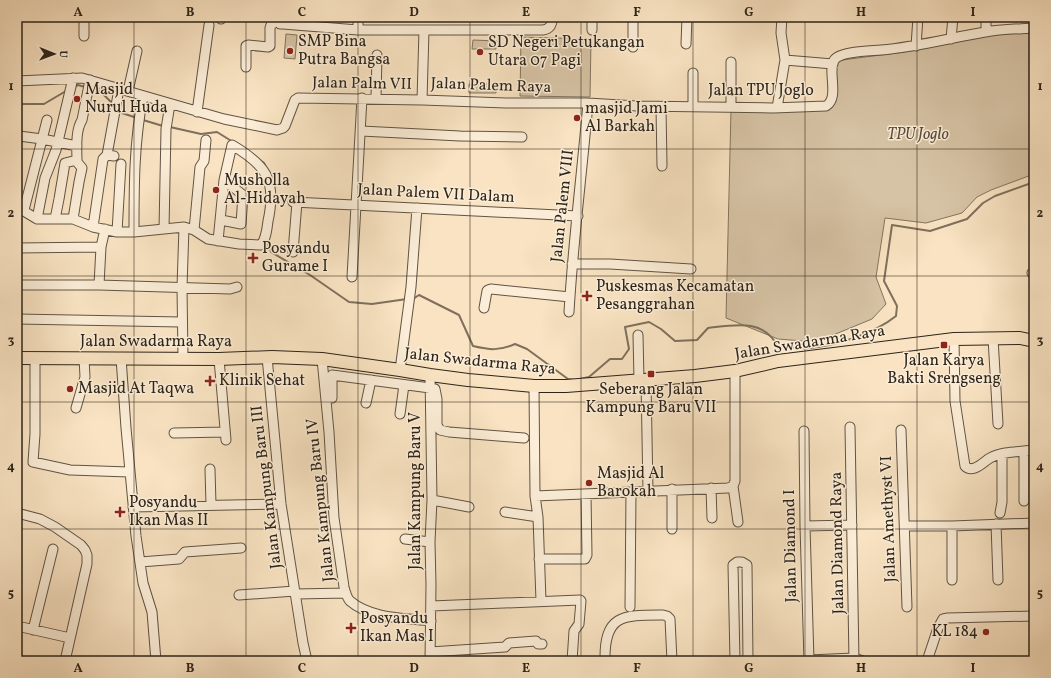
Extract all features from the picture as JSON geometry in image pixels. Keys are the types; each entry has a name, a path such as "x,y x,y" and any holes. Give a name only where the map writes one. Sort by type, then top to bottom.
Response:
{"main road":[{"name":"Jalan Swadarma Raya","path":"17,358 218,359 267,357 322,359 400,370 430,376 534,386 566,386 695,376 735,370 778,361 954,339 1020,338 1034,341"}],"street":[{"path":"84,17 84,36"},
{"path":"358,17 358,30"},
{"path":"246,67 246,46 270,46 270,28 276,19 280,24 358,30 543,30 549,28 552,17"},
{"path":"592,17 592,30"},
{"path":"633,17 633,47"},
{"path":"686,44 687,17"},
{"path":"777,108 785,60 781,33 782,17"},
{"path":"916,46 918,17"},
{"path":"951,39 953,17"},
{"path":"986,17 986,32"},
{"path":"197,112 208,25"},
{"path":"785,60 833,64 835,59 840,55 856,52 903,48 986,32 1034,28"},
{"name":"Jalan Palem Raya","path":"424,30 422,100 506,103 588,103"},
{"path":"93,227 103,159 110,156 117,98 123,90 137,51"},
{"path":"376,98 377,56"},
{"path":"731,62 731,107"},
{"name":"Jalan TPU Joglo","path":"588,103 777,108 826,106 829,104 832,96 833,64"},
{"path":"693,73 693,106"},
{"name":"Jalan Palm VII","path":"17,81 73,80 82,78 89,82 123,90 224,119 281,129 285,126 295,100 298,98 376,98 422,100"},
{"path":"37,219 45,178 58,142 73,80"},
{"path":"73,219 82,168 77,162 79,124 82,120 89,82"},
{"path":"134,232 134,166 143,96"},
{"path":"352,276 362,98"},
{"name":"Jalan Palem VIII","path":"569,312 572,264 578,216 588,103"},
{"path":"164,229 166,126 170,104"},
{"path":"661,106 662,166"},
{"path":"47,120 21,208 37,219 73,219 93,227 117,232 134,232 184,227 194,230 208,239 218,241 239,244 262,245 271,208 270,183 261,166 244,151 232,145 224,180 218,241"},
{"path":"360,131 460,136 522,137"},
{"path":"18,139 42,139 77,146"},
{"path":"194,230 200,167 204,161 206,140"},
{"path":"55,219 60,199 65,164 77,160"},
{"path":"117,232 121,164"},
{"path":"221,220 241,224 243,195 224,180"},
{"name":"Jalan Palem VII Dalam","path":"293,252 295,202 578,216"},
{"path":"400,370 411,288 417,208"},
{"path":"183,358 181,322 184,227"},
{"path":"99,285 101,247 105,229"},
{"path":"17,248 101,247"},
{"path":"572,264 610,264 691,269"},
{"path":"17,285 99,285 230,289 237,287"},
{"path":"484,308 487,292 491,289 570,297"},
{"path":"17,319 181,322"},
{"path":"638,335 648,492"},
{"path":"993,338 998,424"},
{"path":"954,339 955,401 966,466 973,469 991,457 1034,450"},
{"name":"Jalan Kampung Baru III","path":"267,357 281,504 307,661"},
{"path":"35,358 35,434 33,462 70,470 129,472"},
{"path":"76,408 85,377 84,358"},
{"path":"121,358 129,472 143,583 152,612 156,661"},
{"path":"174,433 226,436 218,359"},
{"name":"Jalan Kampung Baru IV","path":"322,359 329,432 334,518 346,593 349,600 364,610 384,616 431,621"},
{"path":"735,370 735,481 733,486 738,522"},
{"path":"332,398 332,375 435,389 437,399 437,425 440,430 444,432 524,438"},
{"name":"Jalan Kampung Baru V","path":"430,376 432,500 430,542 430,656"},
{"path":"366,403 371,380"},
{"path":"400,414 404,385"},
{"path":"534,386 535,496 538,517 541,602"},
{"name":"Jalan Diamond Raya","path":"809,661 857,660 850,428"},
{"name":"Jalan Amethyst VI","path":"901,430 907,607"},
{"name":"Jalan Diamond I","path":"804,431 809,661"},
{"path":"1024,451 1024,501"},
{"path":"1000,513 1002,502 1002,454"},
{"path":"210,469 211,505"},
{"path":"535,496 648,492 672,489 728,488 733,486"},
{"path":"711,488 712,518"},
{"path":"672,489 672,529"},
{"path":"630,606 631,492"},
{"path":"539,559 585,559 587,555 586,494"},
{"path":"432,500 469,507"},
{"path":"133,506 281,504"},
{"path":"506,512 538,517"},
{"path":"17,513 40,519 55,527 81,545 85,550 87,564 65,661"},
{"path":"905,526 1034,523"},
{"path":"996,524 998,580"},
{"path":"805,526 852,525"},
{"path":"952,526 952,580"},
{"path":"405,539 430,542"},
{"path":"140,562 178,559 185,552 241,548"},
{"path":"33,630 53,549"},
{"path":"735,661 733,564 737,562 747,564 748,661"},
{"path":"239,595 296,592 346,593"},
{"path":"431,606 581,601 579,624 574,631 572,661"},
{"path":"605,661 606,640 609,632 617,622 624,617 631,615 662,615 667,616 670,619 672,661"},
{"path":"927,661 942,620 948,618 1034,616"},
{"path":"17,626 70,638"},
{"path":"430,656 505,647 509,643 536,641 538,644 542,644"}],"green space":[{"name":"TPU Joglo","path":"1034,32 1034,174 991,190 977,197 962,213 926,223 885,218 876,277 886,304 872,319 821,340 803,341 778,339 726,318 731,110 832,108 832,67 842,60 904,52 992,35"},
{"path":"286,34 297,35 295,59 284,58"},
{"path":"521,37 591,39 590,97 520,96"},
{"path":"473,40 497,41 496,49 472,49"},
{"path":"469,84 496,84 496,93 469,93"}],"waterway":[{"path":"74,87 78,85 85,87"},
{"path":"91,89 100,91 113,104"},
{"path":"17,104 44,104 66,91"},
{"path":"118,108 122,113 137,118"},
{"path":"143,120 163,126"},
{"path":"170,127 201,134 217,132 233,142"},
{"path":"260,160 264,163 268,171"},
{"path":"580,379 589,377 610,359 622,359 629,349 625,327 649,322 661,329 675,341 697,340 708,328 738,325 757,327 765,331 778,347 820,347 855,338 877,328 896,316 897,306 884,281 892,225 930,231 967,219 983,203 995,196 1034,182"},
{"path":"268,240 271,252 310,275 349,302 372,304 407,299"},
{"path":"413,299 419,295 459,315 473,346 494,349 504,348 515,344 527,349 568,379 574,380"}],"place":[{"name":"SMP Bina Putra Bangsa","path":"290,51"},
{"name":"SD Negeri Petukangan Utara 07 Pagi","path":"480,52"},
{"name":"Masjid Nurul Huda","path":"77,99"},
{"name":"masjid Jami Al Barkah","path":"577,118"},
{"name":"Musholla Al-Hidayah","path":"216,190"},
{"name":"Posyandu Gurame I","path":"253,258"},
{"name":"Puskesmas Kecamatan Pesanggrahan","path":"587,296"},
{"name":"Jalan Karya Bakti Srengseng","path":"944,345"},
{"name":"Seberang Jalan Kampung Baru VII","path":"651,374"},
{"name":"Klinik Sehat","path":"210,381"},
{"name":"Masjid At Taqwa","path":"70,389"},
{"name":"Masjid Al Barokah","path":"589,483"},
{"name":"Posyandu Ikan Mas II","path":"120,512"},
{"name":"Posyandu Ikan Mas I","path":"351,628"},
{"name":"KL 184","path":"986,632"}]}
